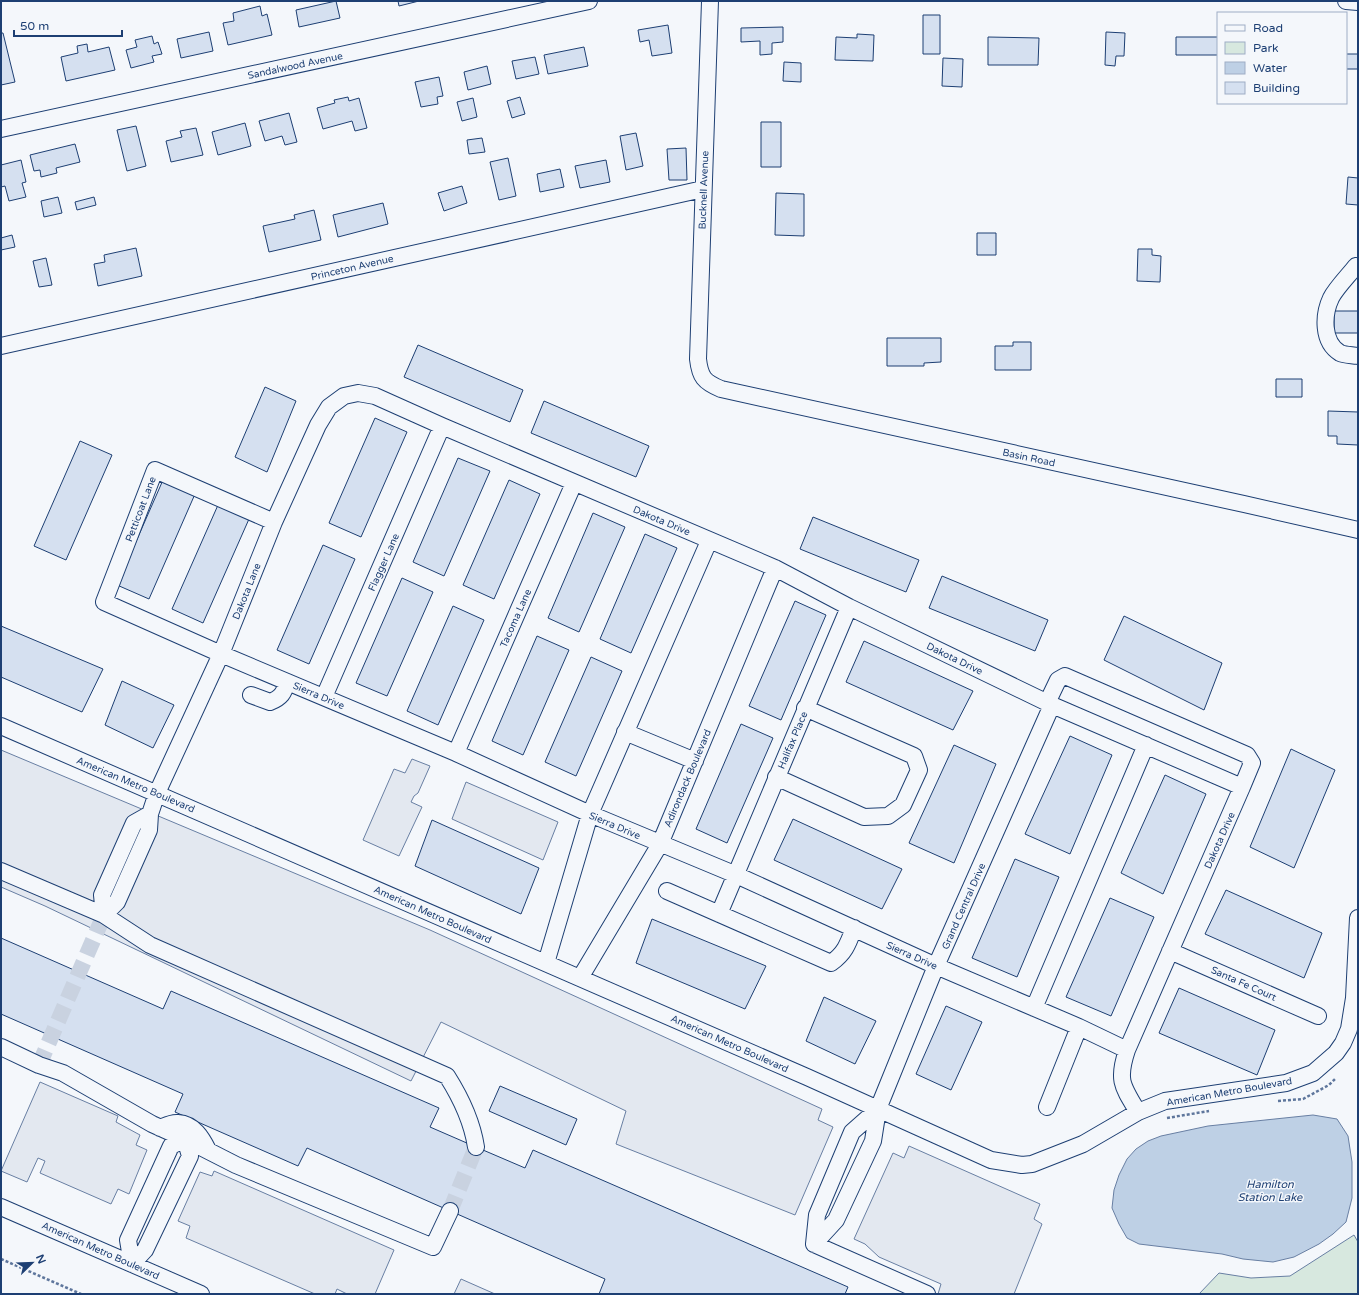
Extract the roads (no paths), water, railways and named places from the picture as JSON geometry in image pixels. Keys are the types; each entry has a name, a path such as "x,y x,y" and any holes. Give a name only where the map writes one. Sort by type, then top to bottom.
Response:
{"street":[{"name":"Sandalwood Avenue","path":"1,129 589,1"},
{"name":"Bucknell Avenue","path":"703,378 699,370 698,359 710,1"},
{"path":"1346,1 1358,2"},
{"name":"Princeton Avenue","path":"1,346 703,189"},
{"path":"1356,266 1332,298 1326,314 1327,337 1332,346 1341,354 1358,356"},
{"name":"Basin Road","path":"703,378 712,385 721,389 1358,530"},
{"name":"Dakota Drive","path":"344,396 358,393 375,396 574,483 775,568 849,607 1050,704 1242,787 1127,1050 1121,1067 1122,1081 1126,1094 1138,1112"},
{"name":"Dakota Lane","path":"104,915 117,902 149,830 150,814 157,793 221,654 274,522 318,425 329,407 344,396"},
{"name":"Flagger Lane","path":"324,697 442,426"},
{"name":"Petticoat Lane","path":"104,602 155,470 274,522"},
{"name":"Tacoma Lane","path":"456,753 574,483"},
{"path":"546,963 590,814 709,541"},
{"name":"Adirondack Boulevard","path":"580,978 660,844 775,568"},
{"name":"Sierra Drive","path":"104,602 221,654 456,753 590,814 734,874 936,966 1079,1027 1127,1050"},
{"name":"Halifax Place","path":"719,914 734,874 849,607"},
{"name":"Grand Central Drive","path":"878,1109 936,966 1050,704 1058,680 1065,676 1247,755 1252,763 1242,787"},
{"path":"251,695 262,700 270,702 274,701 284,694 287,682"},
{"path":"776,777 864,817 888,816 903,805 919,770 914,756 805,708"},
{"name":"American Metro Boulevard","path":"1,726 546,963 991,1160 1022,1165 1032,1164 1083,1144 1138,1112 1165,1101 1286,1083 1313,1073 1336,1053 1343,1043 1349,1029 1354,998 1358,918"},
{"path":"626,732 695,761"},
{"path":"1034,1008 1146,745"},
{"path":"1,871 104,915 150,945 447,1076 461,1099 474,1133 476,1147"},
{"path":"667,891 831,963 840,957 846,949 854,928"},
{"name":"Santa Fe Court","path":"1170,951 1318,1016"},
{"path":"1047,1107 1079,1027"},
{"path":"1,1047 39,1065 63,1073 160,1128 208,1150 236,1165 433,1247 450,1211"},
{"path":"814,1244 817,1215 852,1132 878,1109"},
{"path":"814,1244 836,1220 840,1213 873,1141 878,1109"},
{"path":"160,1128 178,1123 187,1125 202,1137 208,1150"},
{"path":"132,1264 128,1240 171,1146 185,1139"},
{"name":"American Metro Boulevard","path":"1,1206 202,1294"},
{"path":"814,1244 928,1294"}],"water":[{"name":"Hamilton Station Lake","path":"1313,1115 1337,1119 1348,1136 1352,1162 1352,1198 1346,1222 1319,1244 1294,1257 1273,1262 1139,1244 1127,1238 1112,1208 1114,1190 1127,1159 1136,1149 1148,1141 1161,1136 1208,1126"}],"tunnel":[{"path":"39,1065 104,915"},
{"path":"450,1211 476,1147"}]}
